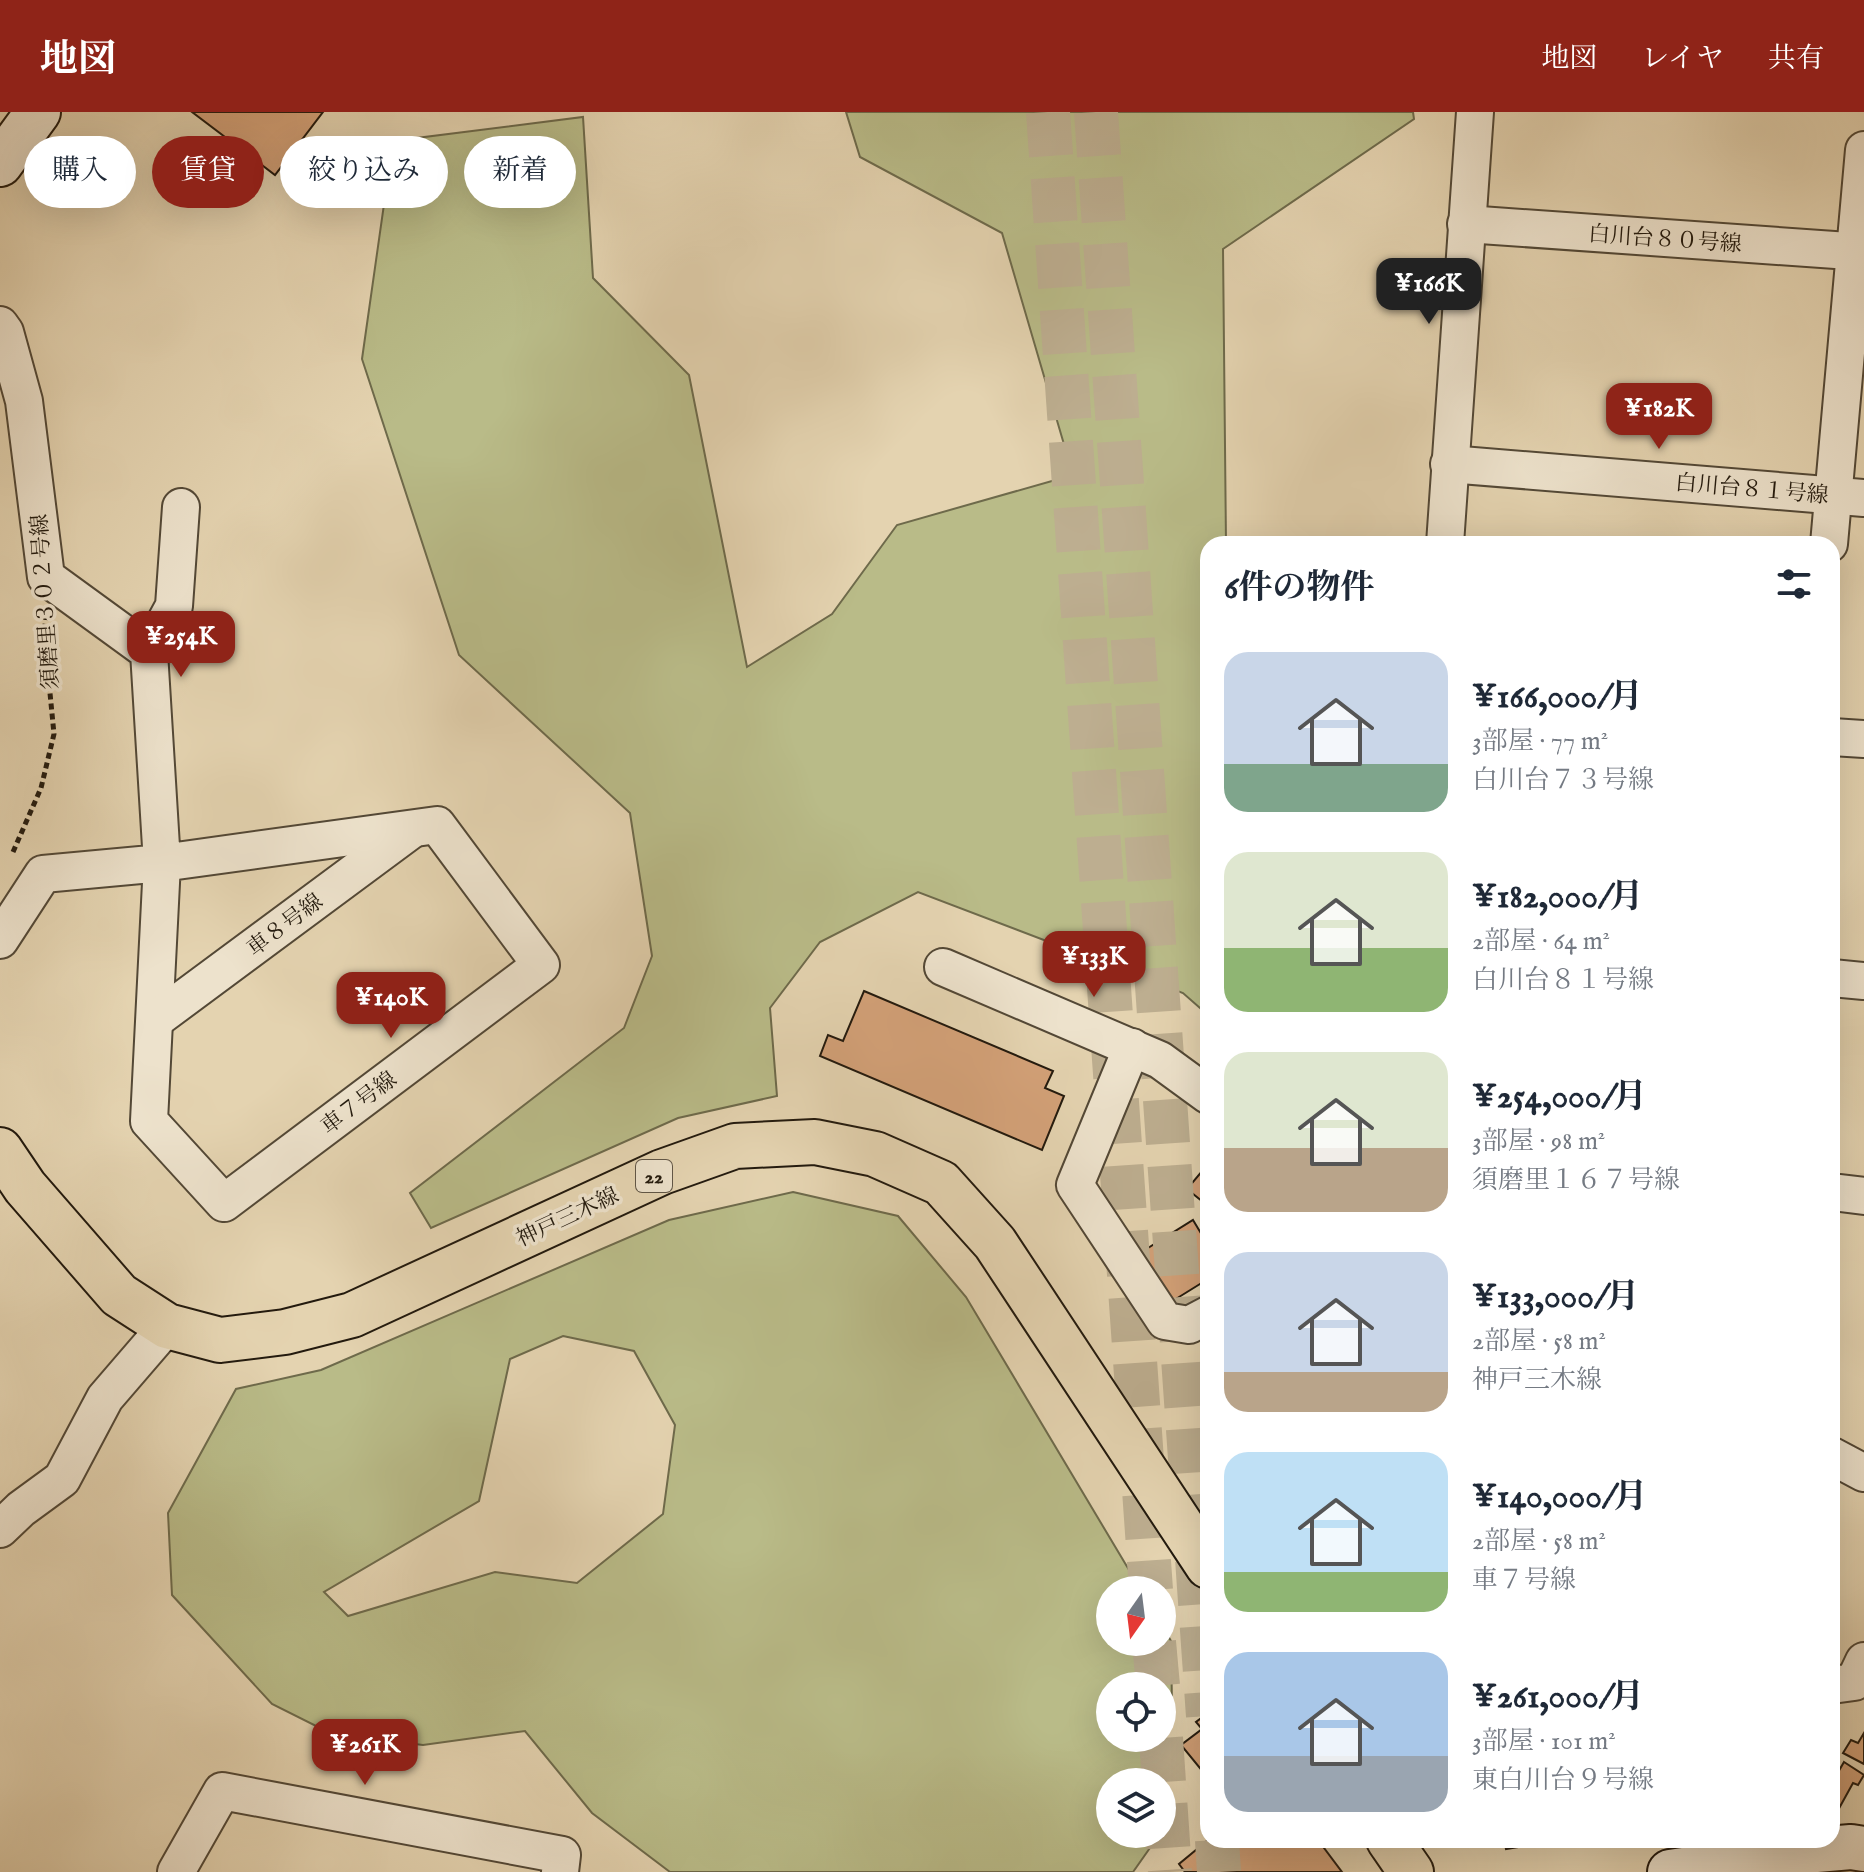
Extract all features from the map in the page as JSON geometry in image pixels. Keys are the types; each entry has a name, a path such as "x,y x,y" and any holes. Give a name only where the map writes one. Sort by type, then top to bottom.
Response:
{"main road":[{"name":"神戸三木線","path":"0,1150 25,1187 119,1295 167,1326 220,1340 285,1332 352,1315 662,1172 735,1146 815,1142 875,1154 941,1183 995,1243 1200,1554"},
{"path":"1394,1848 1411,1872"}],"street":[{"path":"0,164 38,112"},
{"path":"1445,536 1475,112"},
{"path":"1832,536 1848,496 1864,150"},
{"name":"白川台８０号線","path":"1466,224 1860,252"},
{"name":"須磨里３０２号線","path":"0,325 5,332 24,401 46,577"},
{"name":"白川台８１号線","path":"1449,464 1848,496"},
{"path":"162,863 149,652 174,606 181,507"},
{"path":"46,577 149,652"},
{"path":"1840,738 1864,739"},
{"name":"車７号線","path":"0,940 43,874 162,863 437,825 541,965 224,1203 149,1121 162,863"},
{"name":"車８号線","path":"155,1020 414,828"},
{"path":"943,967 1160,1060 1200,1089"},
{"path":"1840,979 1864,981"},
{"path":"1132,1047 1075,1185 1165,1321 1189,1325 1200,1319"},
{"path":"1840,1193 1864,1196"},
{"path":"0,1529 62,1479 105,1398 167,1326"},
{"path":"1840,1460 1864,1473"},
{"path":"1840,1684 1854,1682 1864,1661"},
{"path":"176,1872 222,1791 562,1855 560,1872"},
{"path":"1670,1872 1839,1848"},
{"path":"1840,1848 1864,1849"}],"path":[{"name":"須磨里３０２号線","path":"6,863 41,788 54,734 44,632 46,577"}],"green space":[{"path":"846,112 1413,112 1414,119 1223,249 1226,536 1200,536 1200,1008 1183,993 918,892 820,942 770,1008 777,1096 678,1118 431,1228 410,1193 624,1028 652,956 630,813 459,655 362,359 383,208 448,208 448,136 433,136 583,117 593,278 689,375 747,667 832,614 897,525 1073,475 1002,233 860,157"},
{"path":"793,1192 898,1216 966,1297 1133,1576 1096,1576 1096,1656 1171,1656 1171,1672 1096,1672 1096,1752 1152,1752 1145,1768 1096,1768 1096,1848 1150,1848 1133,1872 670,1872 592,1813 525,1731 423,1745 332,1734 272,1704 172,1595 168,1513 236,1389 321,1370 669,1220","holes":["563,1336 634,1351 675,1425 663,1514 577,1583 495,1572 348,1616 324,1592 479,1501 510,1359"]}],"building":[{"path":"192,112 323,112 305,136 280,136 280,168 275,175 264,167 264,136 224,136"},
{"path":"864,991 1053,1071 1045,1088 1064,1096 1042,1150 820,1056 828,1035 843,1041"},
{"path":"1200,1174 1200,1200 1187,1189"},
{"path":"1193,1220 1200,1232 1200,1284 1171,1302 1140,1253"},
{"path":"1200,1731 1200,1768 1181,1745"},
{"path":"1864,1733 1864,1764 1843,1753 1851,1740 1858,1743"},
{"path":"1844,1762 1864,1775 1858,1785 1853,1783 1840,1807 1840,1769"},
{"path":"1200,1847 1324,1848 1342,1872 1185,1872 1179,1864"}],"tunnel":[{"path":"1048,112 1150,1576"},
{"path":"1096,112 1200,1601"},
{"path":"1155,1656 1157,1672"},
{"path":"1162,1752 1170,1872"},
{"path":"1218,1848 1219,1872"}]}
